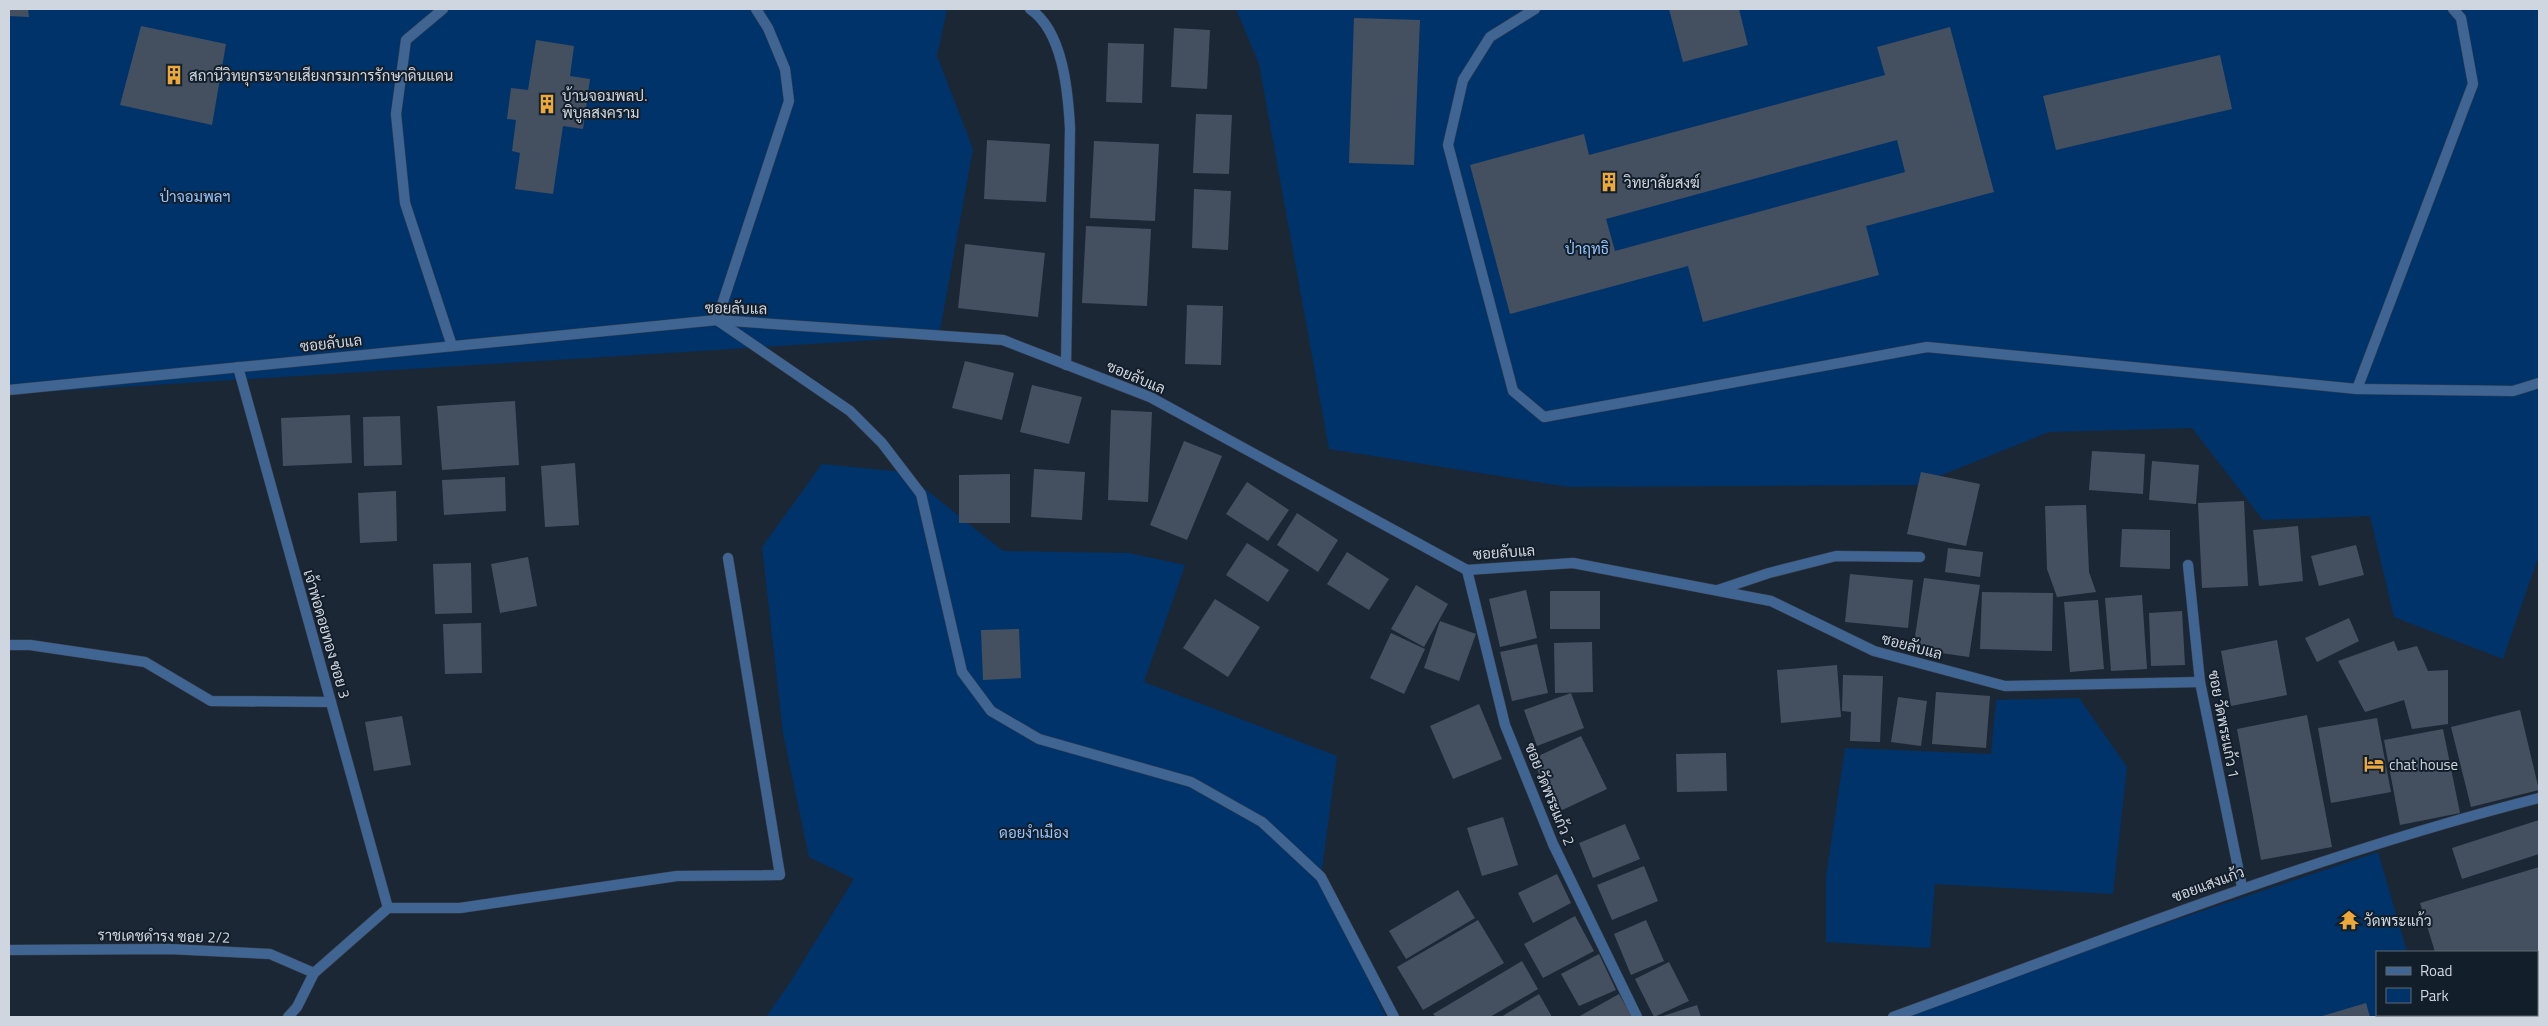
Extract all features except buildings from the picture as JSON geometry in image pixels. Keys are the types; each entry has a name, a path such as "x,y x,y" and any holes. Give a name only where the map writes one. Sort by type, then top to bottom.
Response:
{"street":[{"path":"443,9 406,40 396,114 405,203 452,346"},
{"path":"756,9 768,28 785,69 789,100 717,320 850,411 882,443 920,494 962,672 991,711 1039,738 1191,782 1262,822 1321,878 1394,1017"},
{"path":"1030,9 1041,16 1053,34 1068,98 1070,128 1066,365"},
{"path":"1535,9 1490,37 1463,80 1448,145 1513,391 1544,418 1927,347 2356,389 2513,391 2539,383"},
{"path":"2356,389 2473,84 2461,18 2453,9"},
{"name":"ซอยลับแล","path":"9,390 717,320 1003,340 1150,397 1467,570 1573,562 1771,601 1874,651 2005,686 2200,682"},
{"name":"เจ้าพ่อดอยทอง ซอย 3","path":"238,367 388,908"},
{"path":"1718,590 1769,573 1836,556 1920,557"},
{"path":"288,1017 296,1007 314,973 388,908 460,908 677,876 780,875 728,558"},
{"name":"ซอย วัดพระแก้ว 1","path":"2188,565 2200,682 2242,887"},
{"name":"ซอย วัดพระแก้ว 2","path":"1467,570 1506,725 1553,844 1637,1017"},
{"path":"9,645 30,645 145,662 211,701 331,702"},
{"name":"ซอยแสงแก้ว","path":"1893,1017 2242,887 2448,821 2539,798"},
{"name":"ราชเดชดำรง ซอย 2/2","path":"9,950 169,949 270,954 314,973"}],"green space":[{"name":"ป่าจอมพลฯ","path":"9,9 947,9 937,56 973,149 939,336 9,394"},
{"name":"ป่าฤทธิ","path":"1236,9 2539,9 2539,560 2537,561 2503,659 2394,617 2370,516 2263,520 2192,428 2049,432 1917,485 1568,487 1329,449 1259,64"},
{"name":"ดอยงำเมือง","path":"822,464 904,472 1003,551 1129,553 1185,565 1144,682 1337,756 1321,877 1386,1017 766,1017 791,981 854,879 809,857 783,733 762,547"},
{"path":"2079,698 2127,767 2113,894 1935,884 1930,948 1826,942 1826,877 1845,748 1991,754 1996,700"},
{"name":"วัดพระแก้ว","path":"2378,852 2407,951 2376,951 2376,1016 2477,1017 1901,1017 1987,983"}],"place":[{"name":"สถานีวิทยุกระจายเสียงกรมการรักษาดินแดน","path":"174,75"},
{"name":"บ้านจอมพลป. พิบูลสงคราม","path":"547,104"},
{"name":"วิทยาลัยสงฆ์","path":"1609,182"},
{"name":"chat house","path":"2374,764"},
{"name":"วัดพระแก้ว","path":"2349,920"}]}
